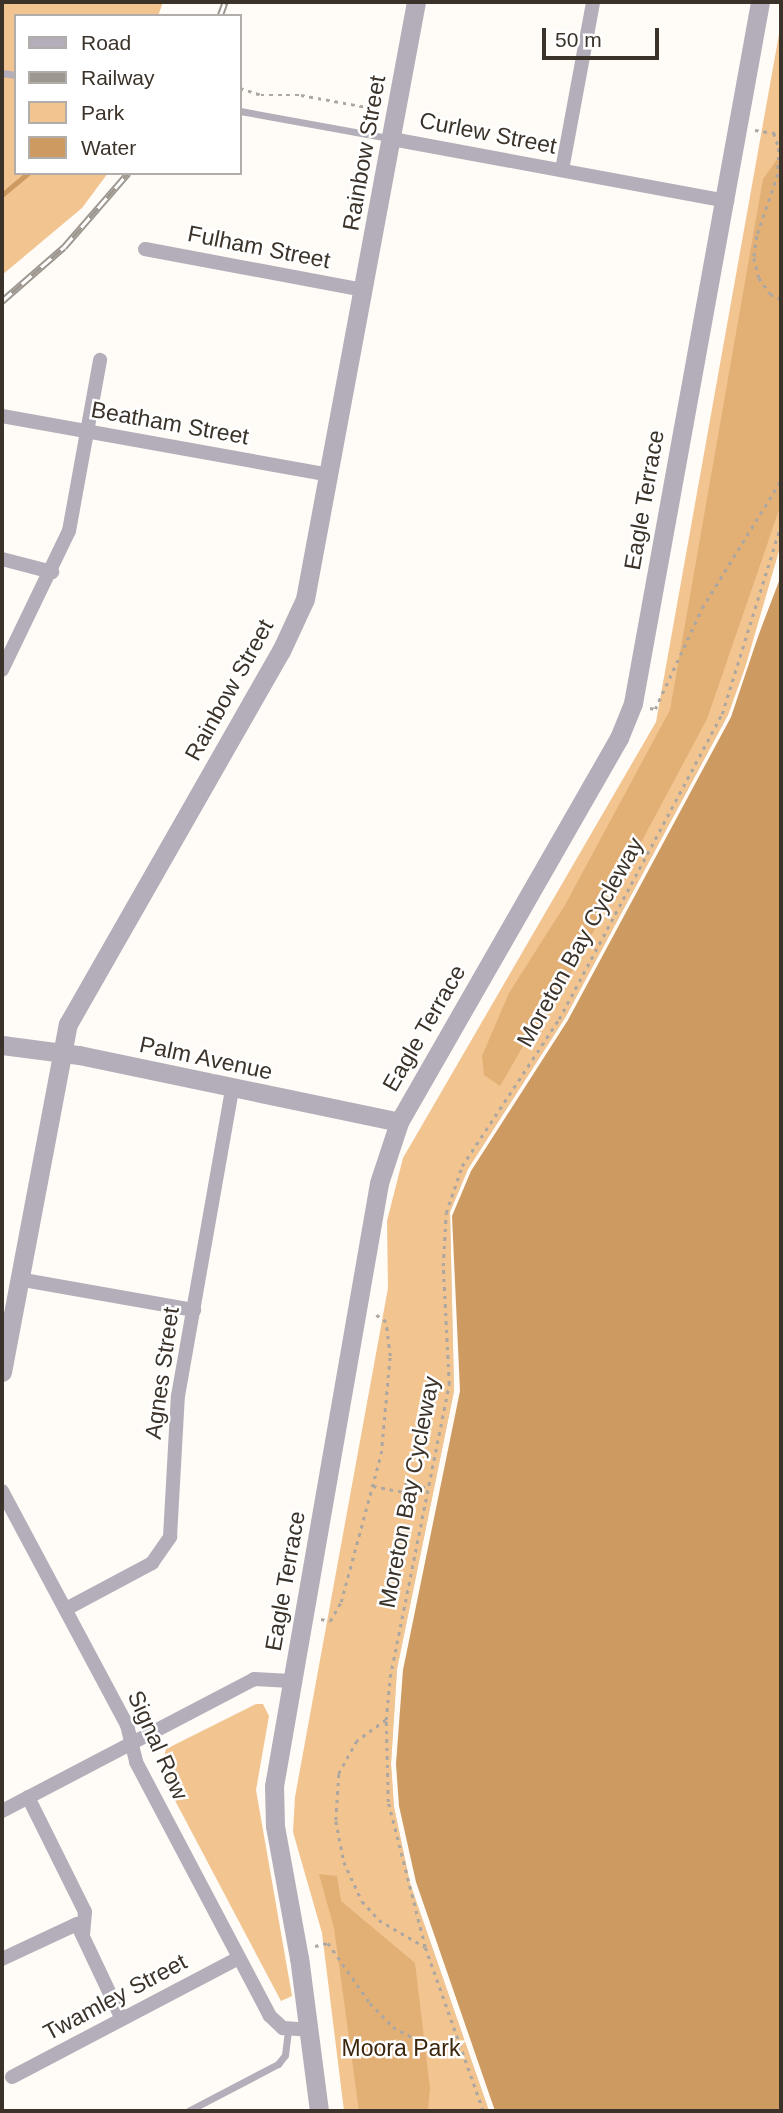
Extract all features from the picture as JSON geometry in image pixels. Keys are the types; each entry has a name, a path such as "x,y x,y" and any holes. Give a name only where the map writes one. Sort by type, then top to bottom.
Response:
{"street":[{"name":"Rainbow Street","path":"2,1373 60,1052 73,1015 294,626 312,576 416,2"},
{"path":"562,170 593,2"},
{"name":"Eagle Terrace","path":"319,2111 309,2030 274,1813 276,1771 377,1195 399,1122 630,714 727,201 760,2"},
{"name":"Curlew Street","path":"392,139 727,201"},
{"name":"Fulham Street","path":"145,249 364,290"},
{"path":"2,670 52,572 69,531 100,360"},
{"name":"Beatham Street","path":"2,416 331,475"},
{"path":"2,559 52,572"},
{"name":"Palm Avenue","path":"2,1045 60,1052 232,1090 399,1122"},
{"name":"Agnes Street","path":"66,1609 152,1563 170,1537 175,1421 232,1090"},
{"path":"18,1279 194,1310"},
{"name":"Signal Row","path":"2,1491 127,1725 136,1762 239,1958 273,2021 288,2029"},
{"path":"2,1811 254,1679 291,1681"},
{"path":"29,1797 85,1912 83,1936"},
{"path":"2,1959 77,1924 122,2019"},
{"name":"Twamley Street","path":"12,2077 239,1958"},
{"path":"288,2029 309,2030"}],"lane":[{"name":"Curlew Street","path":"242,111 392,139"},
{"path":"188,2111 278,2064 285,2055 288,2029"}],"path":[{"path":"242,89 261,95 293,94 374,108"},
{"path":"755,130 777,134 778,174 757,236 754,258 759,278 770,294 781,299"},
{"path":"645,706 655,709 702,608 781,480"},
{"name":"Moreton Bay Cycleway","path":"483,2111 425,1947 388,1802 386,1720 390,1677 450,1384 443,1231 452,1190 462,1166 559,1019 722,714 781,524"},
{"path":"320,1619 330,1621 341,1602 373,1486 390,1356 386,1322 376,1315"},
{"path":"373,1486 404,1492 405,1483 429,1488"},
{"path":"386,1720 357,1741 338,1774 336,1821 345,1862 362,1900 379,1920 425,1947"},
{"path":"314,1945 328,1943 370,2003 393,2027 424,2043 461,2049"}],"green space":[{"path":"2,2 163,2 159,14 14,14 14,175 107,175 82,208 2,275"},
{"name":"Moora Park","path":"781,23 781,544 730,720 457,1395 395,1802 410,1883 490,2111 344,2111 322,1933 293,1832 295,1797 388,1288 387,1221 403,1158 656,722"},
{"path":"781,154 781,504 707,719 559,996 530,1034 500,1086 484,1075 482,1056 509,993 565,905 670,710 763,179"},
{"path":"256,1704 263,1704 269,1716 256,1790 292,1996 281,2001 160,1772 166,1749"},
{"path":"319,1874 337,1876 341,1901 415,1963 430,2088 428,2111 359,2111 334,1928"}],"water":[{"path":"781,576 781,2111 489,2111 410,1883 394,1807 391,1764 397,1669 454,1391 450,1212 468,1169 565,1018 728,715"}],"pier":[{"path":"779,574 731,717 568,1020 471,1171 452,1216 460,1391 403,1670 396,1764 399,1806 416,1882 495,2111 489,2111 410,1883 394,1807 391,1764 397,1669 454,1391 450,1212 468,1169 565,1018 728,715"}],"waterway":[{"path":"2,195 26,175"}],"railway":[{"path":"221,14 225,2"},
{"path":"2,301 64,247 126,175"}]}
